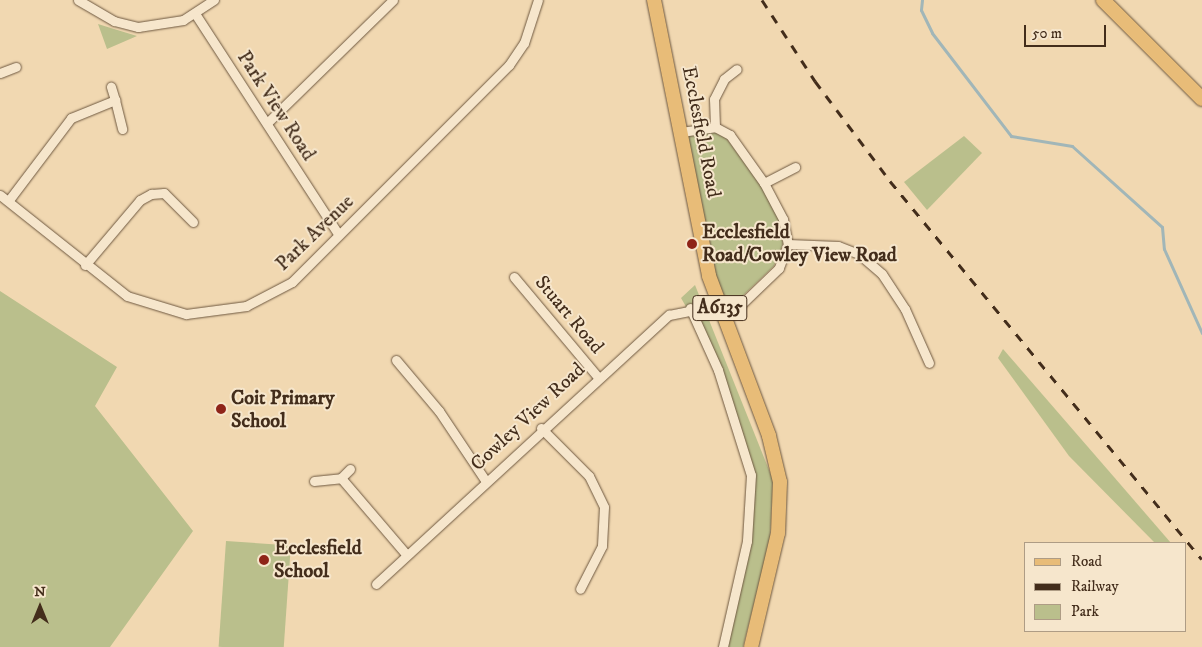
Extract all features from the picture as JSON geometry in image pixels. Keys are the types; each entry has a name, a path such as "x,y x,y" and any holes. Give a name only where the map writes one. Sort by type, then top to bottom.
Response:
{"main road":[{"name":"Ecclesfield Road","path":"654,0 719,305 769,436 780,482 778,533 751,647"},
{"path":"1103,0 1202,99"}],"street":[{"path":"78,0 114,21 138,27 167,25 196,15 214,0"},
{"path":"267,123 393,0"},
{"name":"Park Avenue","path":"0,195 9,200 85,265 127,296 154,307 186,314 228,311 292,282 518,56 538,0"},
{"name":"Park View Road","path":"196,15 340,234"},
{"path":"1,72 16,68"},
{"path":"716,127 714,99 724,79 737,69"},
{"path":"111,87 122,129"},
{"path":"9,200 71,118 115,100"},
{"path":"681,132 716,127 730,135 764,182 783,219 788,244 779,268 725,320"},
{"path":"764,182 797,166"},
{"path":"85,265 140,200 151,194 164,194 194,222"},
{"path":"788,244 838,246 859,254 882,274 906,309 929,364"},
{"name":"Stuart Road","path":"514,276 597,376"},
{"name":"Cowley View Road","path":"376,584 484,480 597,376 669,315 690,308 719,305"},
{"path":"690,308 718,370 750,475 747,540 723,647"},
{"path":"396,360 439,412 484,480"},
{"path":"541,428 589,476 604,507 602,546 580,589"},
{"path":"314,481 342,478 350,469"},
{"path":"342,478 406,554"}],"green space":[{"path":"98,24 114,29 137,36 107,49"},
{"path":"714,131 727,139 761,186 779,220 783,244 774,266 726,312 713,283 684,136"},
{"path":"964,136 982,153 927,210 904,182"},
{"path":"695,285 773,480 770,540 743,647 728,647 750,547 755,474 721,367 681,298"},
{"path":"0,291 117,367 95,406 193,531 110,647 0,647"},
{"path":"1003,349 1170,542 1154,542 1069,456 998,358"},
{"path":"226,541 291,546 284,647 219,647"}],"waterway":[{"path":"922,0 921,10 932,33 1011,136 1072,146 1162,227 1164,249 1202,333"}],"railway":[{"path":"762,0 815,81 890,181 1202,559"}],"place":[{"name":"Ecclesfield Road/Cowley View Road","path":"692,244"},
{"name":"Coit Primary School","path":"221,409"},
{"name":"Ecclesfield School","path":"264,560"}]}
